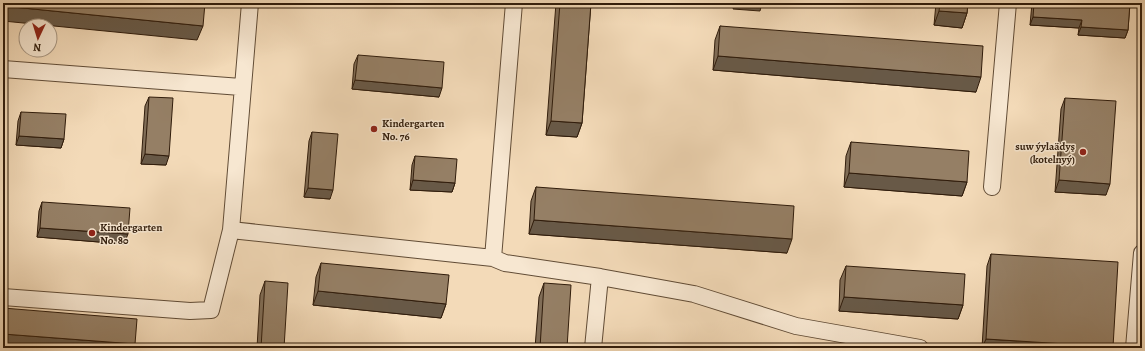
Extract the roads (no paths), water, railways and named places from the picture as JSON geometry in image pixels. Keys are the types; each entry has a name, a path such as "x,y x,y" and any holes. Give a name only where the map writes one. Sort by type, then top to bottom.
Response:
{"street":[{"path":"3,297 190,311 211,310 231,230 241,87 250,3"},
{"path":"493,258 514,3"},
{"path":"992,187 1008,3"},
{"path":"3,69 241,87"},
{"path":"231,230 493,258 505,263 600,277 694,294 796,326 920,348"},
{"path":"1134,348 1142,254"},
{"path":"593,348 600,277"}],"place":[{"name":"Kindergarten No. 76","path":"374,129"},
{"name":"suw ýylaädyş (kotelnyý)","path":"1083,152"},
{"name":"Kindergarten No. 80","path":"92,233"}]}
